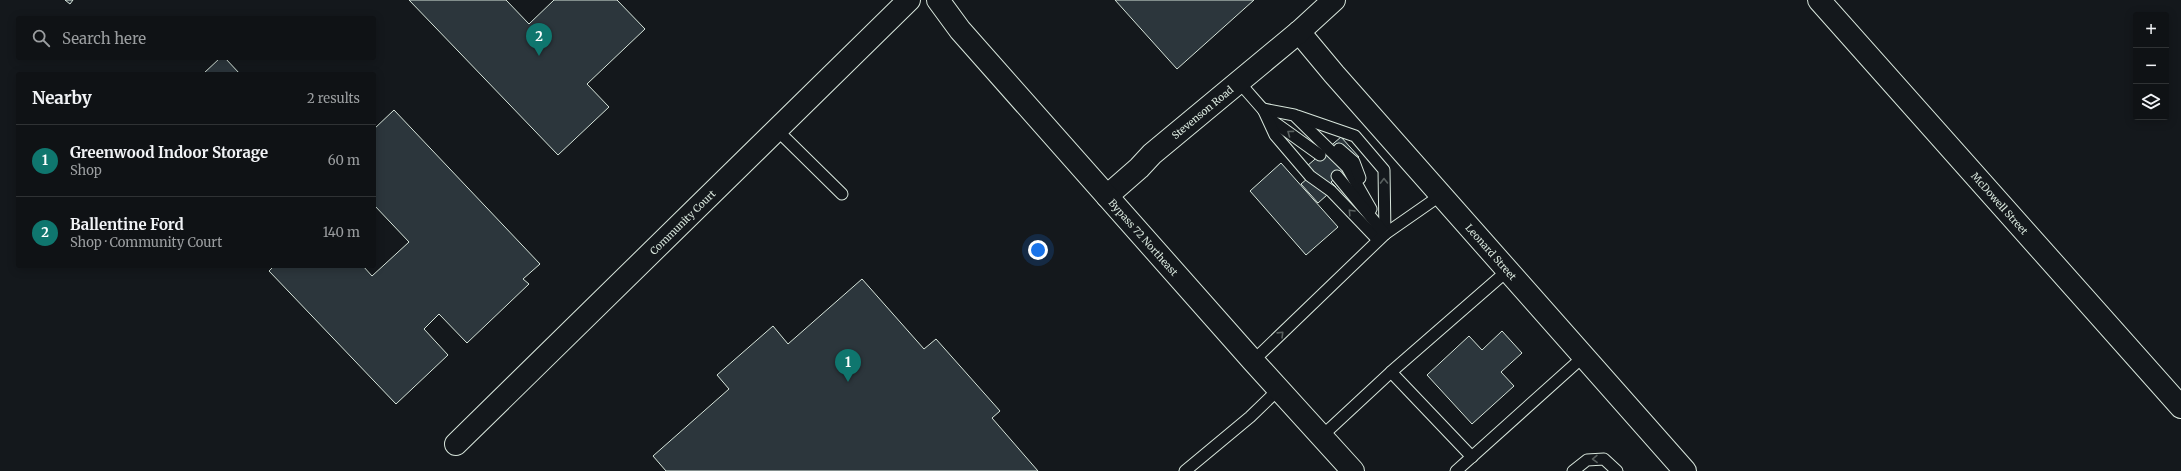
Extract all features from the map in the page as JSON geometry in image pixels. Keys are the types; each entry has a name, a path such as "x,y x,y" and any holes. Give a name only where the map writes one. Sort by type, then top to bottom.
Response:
{"main road":[{"name":"Community Court","path":"456,444 909,0"},
{"name":"Bypass 72 Northeast","path":"938,0 960,30 1279,389 1354,471"},
{"name":"Stevenson Road","path":"1107,196 1139,168 1152,154 1238,81 1299,32 1334,0"},
{"name":"McDowell Street","path":"1819,0 2181,407"},
{"name":"Leonard Street","path":"1299,32 1507,271 1685,471"}],"lane":[{"path":"1238,81 1274,122 1320,155"},
{"path":"1263,109 1294,115 1355,136 1384,170 1381,237"},
{"path":"1263,109 1275,136 1310,176 1332,191 1381,237"},
{"path":"1294,115 1347,167 1381,237"},
{"path":"776,130 842,194"},
{"path":"1337,176 1381,237"},
{"path":"1254,361 1381,237 1441,195"},
{"path":"1322,436 1391,372 1507,271"},
{"path":"1456,471 1583,357"},
{"path":"1391,372 1472,458"},
{"path":"1185,471 1250,417 1279,389"},
{"path":"1573,471 1587,460 1604,459 1617,471"}],"building":[{"path":"65,0 73,0 70,4"},
{"path":"409,0 506,0 529,24 554,0 617,0 645,29 587,84 609,107 558,155"},
{"path":"1115,0 1254,0 1177,69"},
{"path":"218,60 227,60 238,72 205,72"},
{"path":"394,110 540,264 523,279 529,284 467,343 439,314 424,329 448,355 396,404 269,271 272,268 365,268 372,276 409,242 376,207 376,127"},
{"path":"1341,137 1359,157 1331,182 1336,187 1318,203 1301,184 1314,173 1307,166"},
{"path":"1281,163 1338,227 1306,255 1250,191"},
{"path":"862,279 924,349 936,339 1000,411 992,418 1038,471 666,471 653,456 729,389 717,375 773,326 788,344"},
{"path":"1502,331 1522,353 1501,372 1514,386 1472,424 1427,375 1469,336 1482,350"}],"place":[{"name":"Ballentine Ford","path":"539,56"},
{"name":"Greenwood Indoor Storage","path":"848,382"}]}
